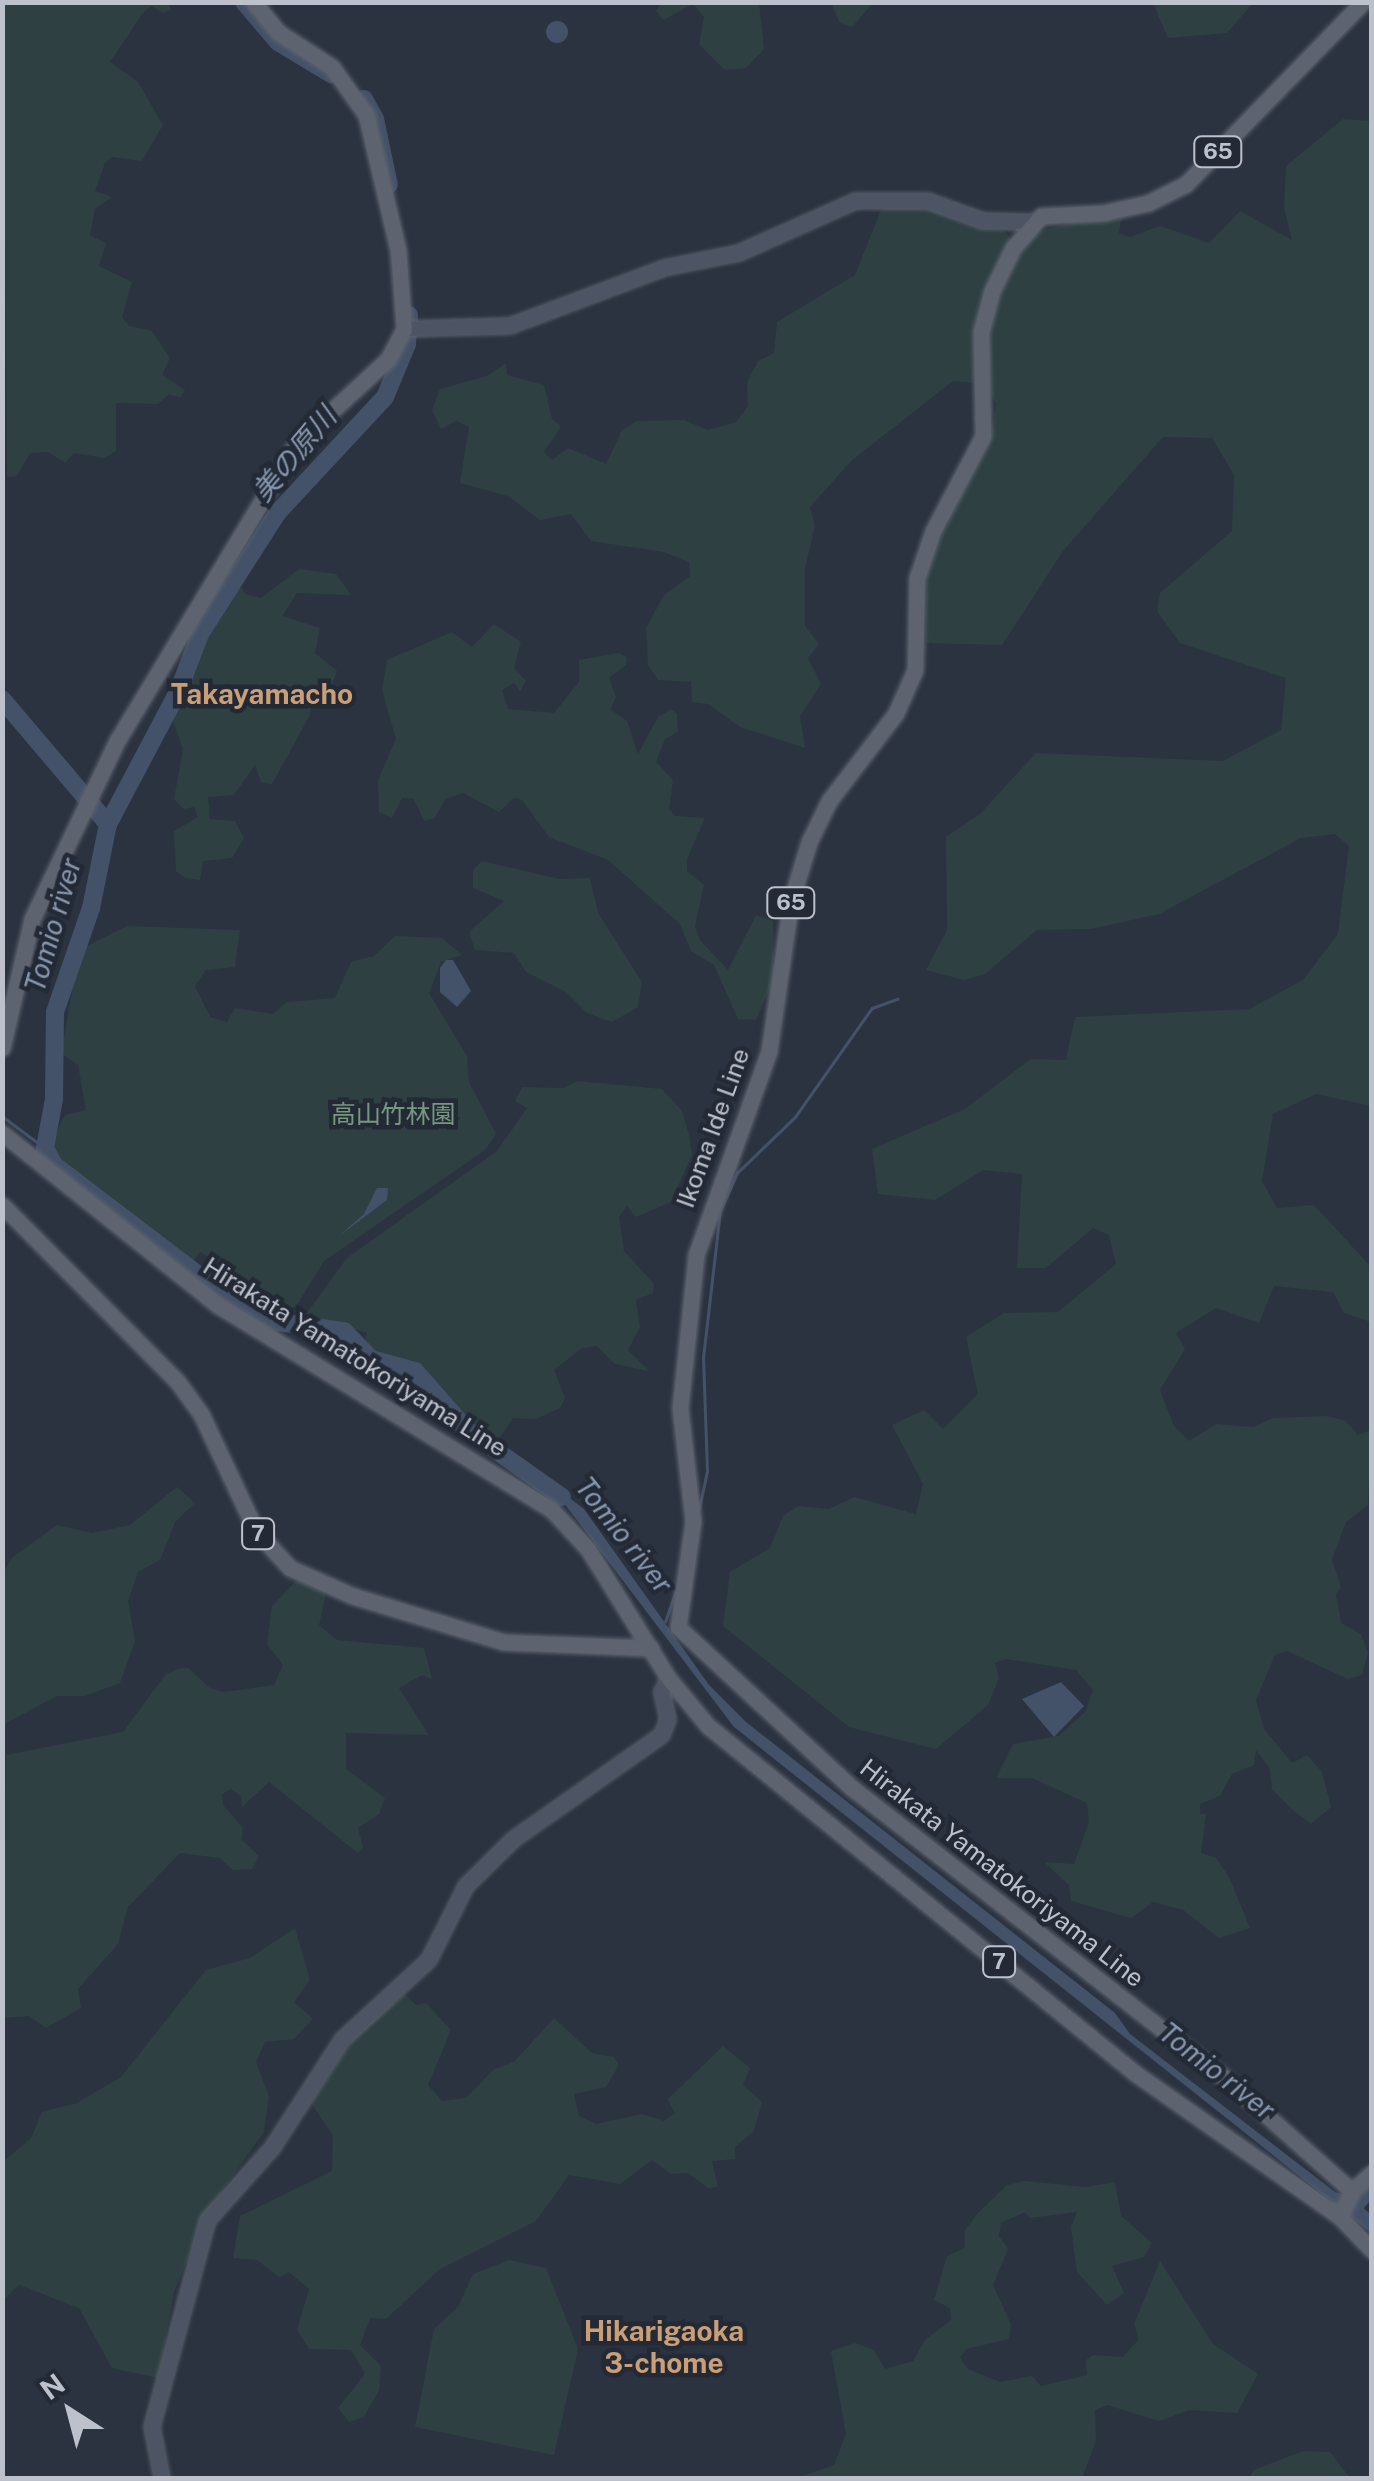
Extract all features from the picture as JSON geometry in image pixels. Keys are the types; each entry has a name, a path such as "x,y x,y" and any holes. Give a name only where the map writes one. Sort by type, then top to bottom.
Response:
{"main road":[{"path":"2,1048 32,919 117,741 297,443 388,359 410,330 398,250 366,114 332,68 278,32 254,2"},
{"name":"65","path":"1030,222 1148,202 1186,184 1363,2"},
{"name":"Ikoma Ide Line","path":"676,1629 694,1522 680,1408 696,1255 769,1051 791,901 809,842 829,802 896,713 915,670 921,565 983,436 985,312 1030,222"},
{"name":"Hirakata Yamatokoriyama Line","path":"2,1133 216,1304 551,1509 588,1549 655,1645 669,1679 756,1768 1136,2074 1341,2214 1372,2250"},
{"name":"7","path":"2,1204 177,1381 200,1414 256,1531 290,1568 353,1596 503,1642 655,1645"},
{"path":"655,1645 676,1629"},
{"name":"Hirakata Yamatokoriyama Line","path":"676,1629 852,1788 1220,2074 1351,2192"},
{"path":"1341,2214 1351,2192 1372,2173"}],"street":[{"path":"410,330 510,326 664,268 739,253 856,202 928,202 983,221 1030,222"},
{"path":"162,2478 152,2427 208,2220 273,2147 343,2039 430,1960 466,1886 514,1839 662,1734 668,1719 662,1692 669,1679"}],"green space":[{"path":"3,2 168,3 171,10 163,13 151,6 142,14 110,62 138,82 163,125 142,161 112,157 105,163 95,191 112,197 95,209 90,236 106,243 99,266 132,282 122,317 129,326 152,331 170,358 162,375 185,390 180,398 169,394 158,404 116,403 116,451 104,458 74,453 65,463 48,452 30,453 17,476 7,477"},
{"path":"662,3 759,3 764,49 746,68 725,70 699,44 704,17 693,4 663,20 656,11"},
{"path":"831,3 873,3 852,27 840,23"},
{"path":"1153,3 1253,3 1227,33 1168,38"},
{"path":"1343,119 1371,121 1371,1106 1316,1094 1273,1114 1262,1181 1277,1208 1314,1205 1371,1267 1371,1322 1344,1313 1333,1292 1274,1286 1259,1323 1216,1308 1176,1333 1185,1349 1160,1390 1174,1426 1189,1441 1216,1424 1253,1427 1273,1418 1327,1416 1346,1421 1358,1435 1371,1430 1368,1505 1346,1522 1332,1560 1341,1587 1336,1594 1341,1623 1361,1634 1368,1653 1362,1675 1348,1679 1287,1651 1275,1655 1256,1700 1264,1729 1292,1763 1307,1755 1322,1772 1331,1807 1311,1824 1272,1789 1270,1769 1256,1750 1254,1765 1232,1774 1220,1796 1200,1804 1200,1814 1206,1814 1201,1853 1216,1858 1229,1877 1250,1928 1219,1938 1183,1910 1153,1902 1131,1918 1071,1901 1069,1885 1044,1862 1074,1864 1089,1822 1087,1803 1032,1778 996,1778 1013,1744 1059,1736 1085,1712 1093,1690 1076,1670 1006,1659 995,1663 999,1678 988,1705 936,1749 849,1727 723,1626 730,1572 770,1548 783,1516 798,1506 829,1509 854,1497 916,1514 923,1484 892,1425 924,1410 943,1429 978,1394 966,1337 1004,1313 1058,1312 1116,1264 1109,1235 1093,1228 1046,1268 1017,1268 1022,1174 983,1170 935,1200 878,1194 872,1149 965,1109 1031,1059 1066,1060 1075,1017 1249,1009 1303,980 1338,934 1349,846 1335,834 1301,838 1159,914 1091,929 1037,930 985,974 964,980 926,970 947,930 946,837 980,814 1036,753 1223,761 1281,730 1286,678 1180,643 1157,611 1160,593 1232,531 1234,475 1212,438 1163,437 1063,551 1002,645 926,643 926,569 991,435 996,404 986,384 953,381 851,461 810,507 815,526 805,568 805,626 819,644 808,658 821,684 800,716 805,748 740,727 708,704 692,702 691,682 658,680 648,665 646,628 664,595 690,576 689,562 664,552 591,541 571,514 540,520 508,496 460,483 469,427 456,421 441,429 432,410 440,389 487,376 506,363 507,375 544,385 552,419 561,427 544,452 552,460 568,448 606,464 622,430 637,421 684,420 708,430 736,422 748,406 747,383 758,361 774,353 777,322 855,275 881,210 894,205 931,210 1004,231 1011,239 1088,218 1121,219 1119,233 1130,237 1160,226 1209,243 1240,211 1292,240 1284,207 1286,166"},
{"path":"299,569 336,574 351,595 297,593 282,616 320,628 315,653 337,671 332,684 311,697 310,715 272,784 261,782 255,765 234,795 208,797 210,819 235,821 244,838 232,858 203,861 200,880 185,878 176,871 174,831 198,817 194,807 184,809 174,799 183,749 171,715 207,627 238,581 245,594 261,598"},
{"path":"494,624 521,642 514,668 526,681 520,691 514,683 502,690 508,709 554,713 579,682 579,660 618,653 627,657 626,665 609,678 616,697 610,709 627,721 638,754 658,717 671,709 677,714 678,732 665,739 656,762 673,780 669,809 675,816 705,818 687,859 687,871 704,885 695,926 700,940 728,970 756,915 773,921 774,979 756,1020 738,1019 714,965 691,951 680,924 608,860 549,837 522,800 514,798 499,812 463,793 445,799 435,818 424,821 414,799 402,798 392,818 379,812 378,780 396,739 382,690 387,660 452,632 472,647"},
{"path":"482,861 559,879 590,878 598,913 642,982 638,1007 612,1022 587,1013 566,992 526,972 514,953 475,950 469,932 504,901 473,888 473,870"},
{"name":"高山竹林園","path":"127,926 240,930 235,967 206,970 195,986 210,1017 227,1022 235,1008 273,1014 287,1002 335,998 351,962 374,956 395,936 442,938 462,955 441,962 429,993 467,1056 469,1082 496,1134 485,1150 324,1261 294,1310 200,1252 191,1264 75,1177 49,1147 65,1115 86,1110 78,1065 61,1053 75,976 87,946"},
{"path":"577,1081 662,1089 682,1111 689,1135 692,1155 671,1202 636,1217 627,1206 619,1217 624,1251 654,1284 653,1293 636,1300 640,1327 628,1350 649,1371 615,1364 597,1346 582,1348 554,1370 565,1398 560,1408 536,1419 513,1418 497,1442 480,1434 422,1368 363,1346 367,1333 306,1314 347,1258 497,1151 527,1108 515,1101 522,1087 564,1088"},
{"path":"177,1487 195,1503 175,1522 160,1560 138,1572 128,1601 135,1641 120,1683 85,1696 57,1696 4,1724 3,1573 13,1557 57,1525 92,1533 130,1525"},
{"path":"297,1580 326,1593 319,1625 337,1640 424,1648 432,1679 422,1675 399,1688 429,1735 346,1733 346,1769 385,1798 379,1814 358,1828 363,1847 358,1853 269,1782 242,1807 241,1796 231,1789 222,1794 223,1805 243,1828 241,1839 259,1856 252,1869 233,1870 220,1858 180,1853 128,1907 118,1944 78,1989 81,2008 46,2028 29,2016 3,2018 6,1755 123,1732 166,1674 178,1669 188,1668 210,1688 224,1692 274,1685 283,1665 267,1644 272,1606"},
{"path":"295,1928 310,1980 294,2002 313,2019 294,2039 265,2042 256,2062 269,2096 264,2132 208,2210 174,2292 158,2378 112,2368 79,2308 19,2285 3,2300 3,2162 31,2138 42,2112 77,2103 121,2077 206,1970 250,1958"},
{"path":"405,1994 416,2005 426,2003 451,2030 428,2085 442,2101 466,2098 494,2069 514,2062 554,2018 592,2053 614,2057 619,2065 606,2087 574,2094 579,2116 596,2124 642,2114 664,2121 675,2113 668,2099 723,2046 750,2068 743,2085 762,2102 754,2131 735,2147 735,2159 712,2161 718,2187 708,2188 688,2173 671,2174 652,2160 620,2184 569,2175 536,2221 440,2269 386,2319 370,2318 360,2345 381,2366 379,2390 364,2417 349,2422 338,2408 365,2374 351,2350 309,2349 297,2330 309,2289 289,2272 279,2277 257,2260 233,2258 240,2216 332,2171 333,2136 311,2103 359,2031"},
{"path":"1024,2181 1086,2187 1115,2182 1121,2216 1152,2243 1144,2257 1112,2266 1124,2293 1107,2305 1077,2272 1071,2227 1077,2212 1030,2218 1025,2212 1001,2223 999,2236 1008,2249 993,2285 1011,2324 1009,2339 966,2349 960,2358 968,2369 1000,2382 1032,2376 1041,2386 1087,2375 1086,2360 1093,2355 1123,2357 1139,2339 1134,2324 1160,2261 1213,2344 1258,2374 1237,2413 1189,2410 1159,2421 1107,2405 1095,2410 1096,2441 1082,2478 797,2478 834,2465 846,2434 831,2351 855,2343 874,2350 885,2369 913,2361 925,2340 951,2320 950,2308 934,2300 947,2256 965,2248 965,2230 978,2213 1007,2185"},
{"path":"509,2260 546,2268 578,2349 554,2455 415,2427 434,2329 458,2307 473,2274"},
{"path":"1303,2451 1330,2452 1350,2478 1249,2478 1254,2470"}],"water":[{"path":"553,21 561,21 568,32 561,43 553,43 546,36 546,28"},
{"path":"446,960 453,960 471,991 457,1007 440,992 440,968"},
{"path":"377,1188 388,1188 387,1200 339,1236 364,1214"},
{"path":"548,1482 584,1509 709,1685 746,1722 1115,2013 1130,2034 1335,2192 1353,2198 1371,2215 1371,2233 734,1727"},
{"path":"1061,1682 1084,1706 1054,1737 1022,1699"}],"waterway":[{"name":"美の原川","path":"244,2 278,42 331,74"},
{"name":"美の原川","path":"364,99 375,119 389,185"},
{"name":"Tomio river","path":"409,315 407,344 385,397 278,512 200,634 178,692 108,824 91,908 55,1012 54,1099 45,1148 54,1165 227,1297 271,1321 344,1331 371,1359 415,1371 467,1430 562,1497"},
{"name":"Tomio river","path":"2,699 108,824"},
{"path":"699,1509 707,1471 703,1358 720,1211 737,1173 795,1117 872,1008 897,999"},
{"path":"2,1116 45,1148"},
{"path":"665,1622 675,1593"},
{"path":"1353,2207 1372,2184"}],"district":[{"name":"Takayamacho","path":"262,694"},
{"name":"Hikarigaoka 3-chome","path":"664,2347"}]}
